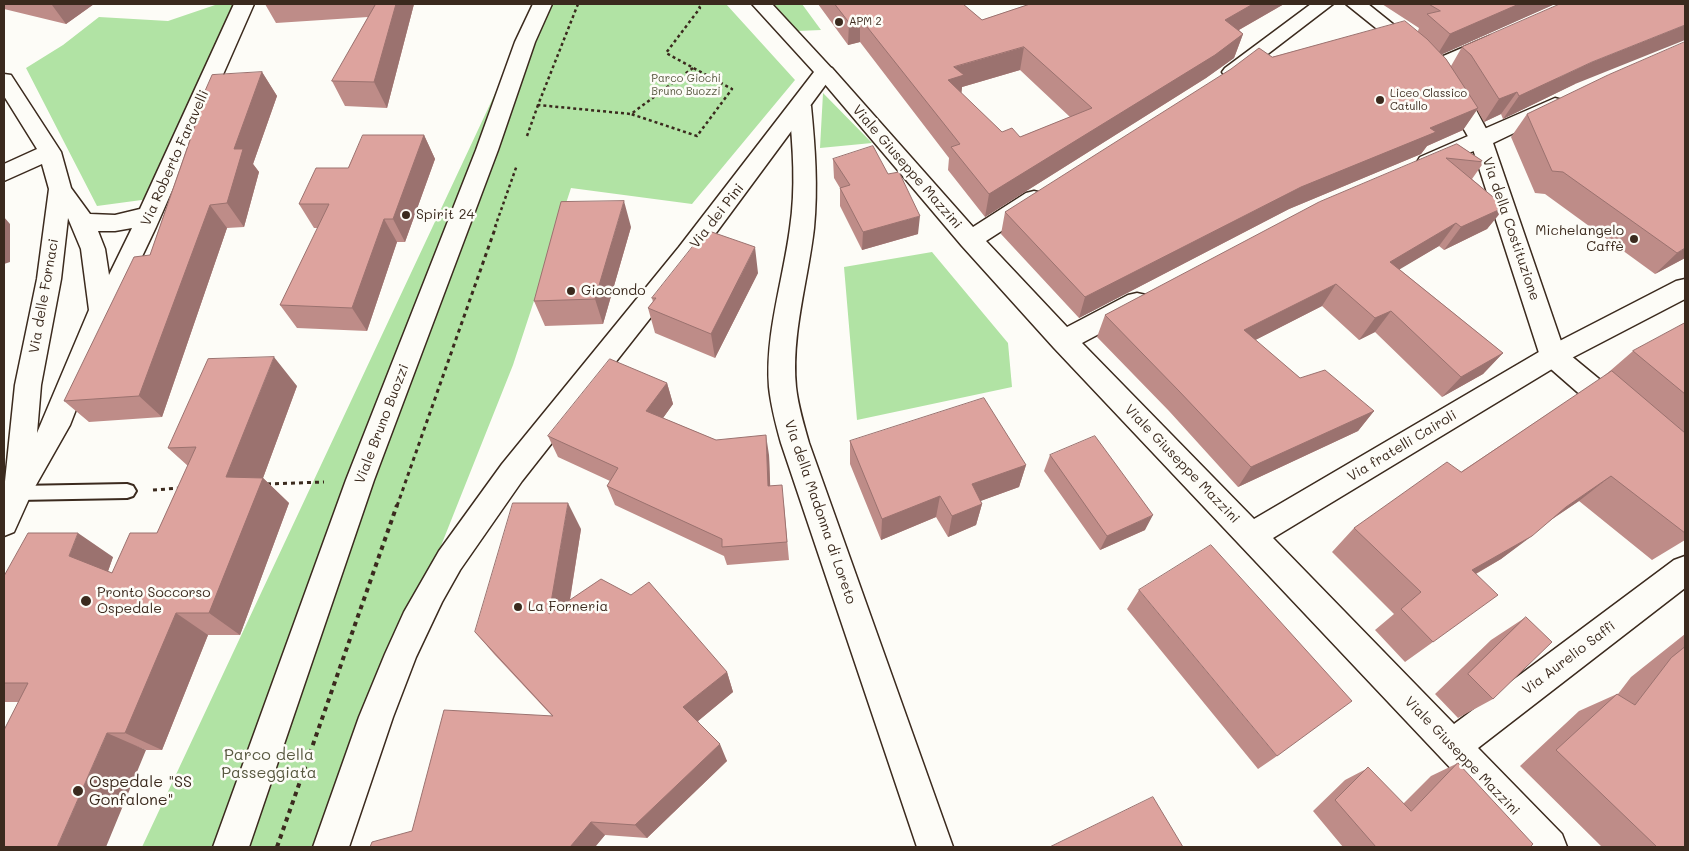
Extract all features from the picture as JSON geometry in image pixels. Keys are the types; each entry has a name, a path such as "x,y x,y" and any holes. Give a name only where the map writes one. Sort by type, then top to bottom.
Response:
{"street":[{"name":"Via Roberto Faravelli","path":"11,496 56,425 102,310 116,286 244,4"},
{"name":"Viale Bruno Buozzi","path":"232,847 360,480 487,150 525,42 542,4"},
{"name":"Viale Giuseppe Mazzini","path":"762,4 824,72 970,240 1063,341 1549,847"},
{"path":"1214,85 1324,4"},
{"name":"Via della Costituzione","path":"1356,4 1412,47 1434,67 1464,108 1481,140 1553,356"},
{"path":"1434,67 1503,36"},
{"name":"Via dei Pini","path":"332,847 386,690 405,644 432,592 476,520 723,208 824,72"},
{"name":"Via delle Fornaci","path":"4,80 50,152 60,188 49,280 28,384 11,496 4,523"},
{"path":"1407,171 1481,140 1575,95"},
{"name":"Via della Madonna di Loreto","path":"800,106 806,194 800,245 785,331 782,376 789,424 935,847"},
{"path":"4,173 50,152"},
{"path":"970,240 1054,187"},
{"path":"60,188 83,222 93,249 102,310"},
{"path":"83,222 115,223 148,216"},
{"path":"1634,425 1553,356 1685,288"},
{"path":"1063,341 1159,290"},
{"name":"Via fratelli Cairoli","path":"1251,536 1553,356"},
{"name":"Via Aurelio Saffi","path":"1453,746 1685,570"}],"lane":[{"path":"11,496 127,491"}],"path":[{"path":"524,143 578,4"},
{"path":"538,106 632,114 697,136 732,89 666,53 700,8 698,4"},
{"path":"632,114 693,68"},
{"path":"277,847 518,162"},
{"path":"263,484 360,480"},
{"path":"127,491 185,488"}],"green space":[{"path":"218,4 237,4 149,199 97,206 26,68 63,45 99,17 168,21"},
{"name":"Parco della Passeggiata","path":"537,4 726,4 795,80 692,204 571,188 513,365 321,847 142,847"},
{"path":"774,4 802,4 821,30 797,31"},
{"path":"823,93 872,143 820,148"},
{"path":"932,252 1008,343 1012,387 857,420 844,267"}],"building":[{"path":"376,4 396,4 374,82 332,81"},
{"path":"835,4 963,4 982,20 1030,4 1253,4 1225,20 1243,34 1215,55 989,194 951,147 960,144 860,18 849,22","holes":["1024,47 1092,108 1020,137 1012,128 1002,132 948,80 964,75 954,67"]},
{"path":"1429,4 1519,4 1450,34 1427,14 1440,11"},
{"path":"1560,4 1685,4 1685,25 1592,62 1519,96 1517,92 1499,99 1471,55 1462,47"},
{"path":"1405,21 1427,39 1446,59 1478,108 1430,128 1436,132 1301,187 1085,297 1005,212 1231,69 1259,48 1272,57"},
{"path":"1685,42 1685,248 1677,253 1563,172 1552,171 1527,114 1608,75"},
{"path":"262,72 234,149 243,149 227,203 210,205 139,396 64,401 134,257 150,255 196,123 191,123 212,75"},
{"path":"363,135 424,135 393,219 384,219 352,308 280,305 329,204 299,204 316,168 348,168"},
{"path":"1457,144 1484,162 1446,158 1505,207 1461,227 1456,223 1390,262 1503,353 1461,377 1391,311 1375,318 1336,284 1244,330 1300,378 1325,370 1374,411 1251,467 1105,315 1319,202"},
{"path":"873,146 888,174 899,172 920,216 863,232 840,188 850,185 833,159"},
{"path":"624,201 595,299 534,301 561,202"},
{"path":"706,230 755,247 711,334 648,308 656,298 652,298"},
{"path":"1685,323 1685,394 1633,351"},
{"path":"274,357 226,477 263,478 209,613 176,613 125,733 107,733 57,847 4,847 4,730 28,683 4,683 4,576 28,533 78,533 69,556 112,573 130,533 157,533 196,447 168,448 208,359"},
{"path":"610,359 667,383 646,411 716,440 766,435 768,486 782,485 787,542 722,547 722,539 607,486 618,468 548,436"},
{"path":"1612,371 1685,433 1685,533 1611,476 1566,507 1532,536 1472,570 1498,595 1433,642 1401,609 1421,592 1354,528 1447,462 1461,472"},
{"path":"984,398 1026,465 972,484 982,504 952,516 940,496 882,519 850,441"},
{"path":"1095,436 1153,515 1107,536 1050,455"},
{"path":"513,503 568,503 549,614 601,579 631,595 649,582 727,672 683,707 720,744 635,825 591,822 570,847 370,847 372,842 412,831 444,710 553,716 475,632"},
{"path":"1211,545 1352,701 1277,756 1139,590"},
{"path":"1526,617 1552,642 1493,699 1468,674"},
{"path":"1685,647 1685,847 1657,847 1556,750 1617,694 1635,705 1671,658"},
{"path":"1458,763 1533,844 1530,847 1376,847 1335,800 1368,767 1411,811"},
{"path":"1153,797 1183,847 1050,847"}],"place":[{"name":"APM 2","path":"839,22"},
{"name":"Liceo Classico Catullo","path":"1380,100"},
{"name":"Spirit 24","path":"406,215"},
{"name":"Michelangelo Caffè","path":"1634,239"},
{"name":"Giocondo","path":"571,291"},
{"name":"Pronto Soccorso Ospedale","path":"86,601"},
{"name":"La Forneria","path":"518,607"},
{"name":"Ospedale \"SS Gonfalone\"","path":"78,791"}],"park label":[{"name":"Parco Giochi Bruno Buozzi","path":"686,85"}]}
